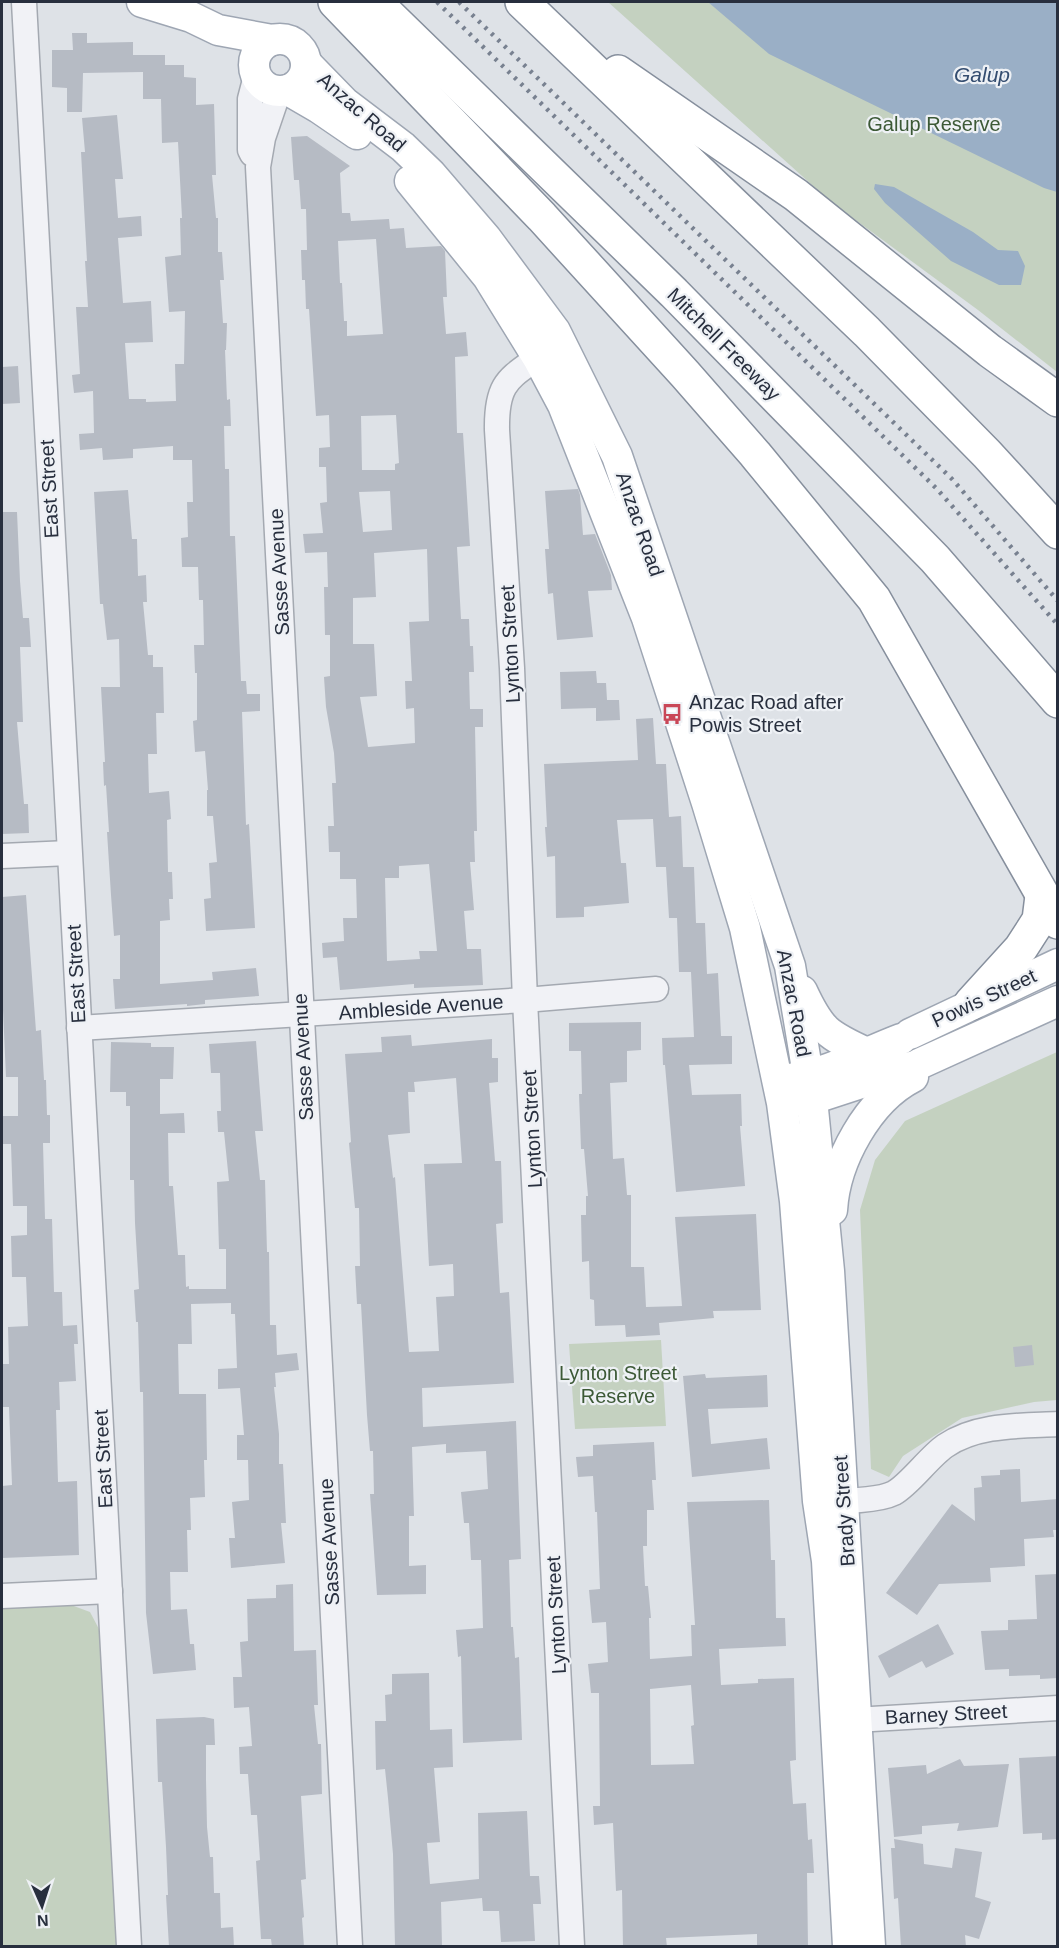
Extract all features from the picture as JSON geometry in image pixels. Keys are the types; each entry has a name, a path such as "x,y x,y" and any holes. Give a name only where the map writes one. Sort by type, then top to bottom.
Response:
{"highway":[{"path":"335,2 542,218 685,374 755,454 874,599 1050,909 1039,920 1021,948 971,1003"},
{"name":"Mitchell Freeway","path":"375,2 674,293 935,559 1058,701"},
{"path":"530,9 796,195 990,351 1058,400"},
{"path":"530,9 867,332 987,454 1058,532"}],"main road":[{"name":"Anzac Road","path":"142,2 190,17 218,30 272,40"},
{"name":"Anzac Road","path":"218,30 269,81 319,108 371,144 413,184 549,349 617,456 790,966 810,1088"},
{"path":"272,40 291,41 304,54 306,63 302,79 296,86 269,81 258,51 272,40"},
{"name":"Anzac Road","path":"306,63 345,103 403,147 431,174 486,238 555,331 549,349 563,405 647,618 707,803 745,928 780,1092"},
{"name":"Powis Street","path":"810,1088 834,1067 906,1036 971,1003 1058,964"},
{"path":"790,966 814,1018 827,1032 867,1053"},
{"name":"Powis Street","path":"780,1092 916,1070 950,1050 1058,1001"},
{"path":"827,1248 831,1241 833,1196 849,1146 865,1121 883,1100 916,1070"},
{"name":"Brady Street","path":"810,1088 827,1248 830,1501"},
{"name":"Brady Street","path":"780,1092 830,1501 846,1720 870,1947"},
{"name":"Brady Street","path":"846,1720 848,1947"}],"street":[{"name":"East Street","path":"24,2 129,1947"},
{"name":"Sasse Avenue","path":"269,81 265,131 258,167 350,1947"},
{"name":"Lynton Street","path":"549,349 522,367 506,382 501,392 497,415 512,680 525,1000 573,1947"},
{"path":"2,856 69,853"},
{"name":"Ambleside Avenue","path":"79,1028 525,1000 656,989"},
{"path":"830,1501 866,1499 894,1493 945,1446 975,1432 1008,1426 1058,1424"},
{"path":"2,1596 110,1591"},
{"name":"Barney Street","path":"846,1720 1058,1708"}],"green space":[{"name":"Galup Reserve","path":"608,2 1057,2 1057,372 978,310 831,202"},
{"path":"1057,1052 1057,1400 1034,1402 962,1418 903,1456 889,1477 871,1469 860,1210 875,1160 905,1121"},
{"name":"Lynton Street Reserve","path":"661,1340 666,1426 575,1429 569,1344"},
{"path":"71,1605 90,1612 100,1631 118,1946 2,1946 2,1608"}],"water":[{"name":"Galup","path":"708,2 1057,2 1057,192 1044,188 769,54"},
{"path":"875,184 894,187 973,232 998,250 1018,251 1025,266 1021,285 999,285 951,261 885,203 874,189"}],"building":[{"path":"72,33 87,33 87,43 133,42 133,55 165,55 165,65 184,65 184,77 196,78 196,105 214,104 216,175 212,175 216,218 218,218 218,252 222,252 224,280 220,280 223,323 227,323 225,350 227,400 230,399 231,426 224,426 225,469 229,469 230,536 235,536 241,681 246,681 247,694 260,694 260,711 242,712 246,825 249,824 255,928 206,931 204,899 211,898 209,863 217,862 213,816 207,816 205,751 195,752 193,721 197,720 197,673 195,673 194,645 204,645 203,600 199,600 198,567 182,567 181,538 188,537 187,502 193,502 192,460 173,460 173,446 133,449 133,458 103,460 102,448 80,450 79,434 94,433 93,391 74,393 72,375 80,374 76,307 88,307 81,152 85,152 82,118 117,115 123,179 115,179 118,218 141,216 142,236 118,238 123,303 151,301 153,342 125,343 129,399 146,399 146,402 176,401 175,364 184,364 185,311 169,312 165,257 181,255 180,218 182,218 178,142 162,143 161,99 143,99 143,72 83,73 82,112 67,112 67,88 52,87 52,50 73,50"},
{"path":"307,136 350,166 340,173 342,213 350,213 351,221 389,219 390,229 404,228 406,248 441,246 445,251 447,297 443,297 446,334 466,332 468,356 455,357 457,433 463,433 470,546 457,547 461,619 469,619 470,646 473,646 474,672 469,672 470,709 483,709 483,727 475,727 477,831 474,831 475,862 470,862 474,910 464,911 467,949 481,949 483,985 414,988 414,984 340,990 337,957 323,958 322,943 344,941 343,918 357,918 356,879 340,879 340,852 329,852 328,826 334,826 332,783 336,783 324,677 330,676 330,635 325,635 324,587 328,587 327,552 305,553 303,534 323,533 320,503 327,502 326,467 319,467 319,448 330,447 329,415 316,416 309,309 306,309 305,280 302,280 301,250 307,250 306,209 301,209 299,180 294,180 291,137","holes":["376,239 383,334 347,336 342,283 340,283 338,241","396,415 399,463 395,464 395,470 362,470 361,416","390,491 392,530 363,532 359,492","427,549 429,621 409,622 412,681 405,681 406,709 414,708 415,743 368,747 360,697 377,696 374,644 353,644 353,598 376,597 374,553","429,864 437,951 419,951 420,959 387,961 385,878 399,878 399,866"]},
{"path":"18,366 20,403 2,404 2,367"},
{"path":"578,489 583,535 595,534 611,575 612,590 588,591 593,637 557,640 553,593 548,594 545,549 549,549 545,491"},
{"path":"128,490 132,539 137,539 138,576 146,575 147,602 143,602 148,655 153,655 153,667 163,667 164,713 156,713 157,754 148,754 149,793 169,791 171,819 167,820 168,872 172,872 173,899 169,899 170,920 160,921 160,984 213,980 212,972 256,968 259,996 205,1000 205,1004 187,1006 187,1004 115,1009 113,979 120,979 120,935 114,936 106,785 104,786 101,687 120,687 119,639 107,640 103,604 100,604 94,492"},
{"path":"2,512 17,512 23,618 29,618 31,647 20,647 23,722 17,722 24,804 28,804 29,833 2,834"},
{"path":"596,671 597,683 606,683 607,700 619,700 620,720 596,721 596,708 561,709 560,672"},
{"path":"653,718 656,764 666,764 669,817 681,816 683,867 694,867 696,923 705,923 707,974 718,973 721,1036 732,1036 732,1064 689,1065 692,1095 741,1094 742,1126 740,1126 745,1186 676,1192 662,1038 694,1037 691,972 679,972 677,918 669,918 666,867 656,867 653,819 617,820 621,863 626,863 629,903 584,907 584,917 556,918 555,856 547,857 544,764 638,760 636,719"},
{"path":"26,895 36,1031 41,1030 47,1115 50,1115 50,1143 43,1143 45,1219 52,1219 54,1292 62,1292 63,1326 77,1325 78,1344 74,1344 76,1381 59,1382 60,1410 56,1410 58,1482 77,1481 79,1555 2,1558 2,1486 12,1485 9,1407 2,1407 2,1364 9,1364 8,1327 28,1326 26,1277 12,1277 11,1236 27,1235 27,1206 13,1206 11,1144 2,1144 2,1116 18,1116 18,1077 6,1077 2,987 2,897"},
{"path":"641,1022 641,1050 627,1051 627,1082 610,1083 613,1159 624,1158 627,1195 631,1195 631,1267 644,1267 646,1307 682,1306 675,1217 756,1214 761,1310 713,1311 714,1318 659,1323 660,1335 626,1337 625,1325 595,1326 594,1300 590,1299 589,1261 582,1262 581,1215 586,1215 586,1196 588,1196 584,1149 581,1149 579,1094 582,1094 581,1051 569,1051 569,1023"},
{"path":"411,1035 412,1046 492,1039 492,1058 498,1058 498,1082 489,1083 495,1161 501,1161 503,1223 496,1224 500,1293 509,1292 514,1383 422,1388 423,1427 516,1421 521,1559 509,1560 511,1627 513,1627 515,1658 519,1657 522,1740 463,1743 461,1656 458,1657 456,1630 483,1628 481,1560 471,1560 469,1523 464,1523 461,1492 488,1489 486,1451 446,1453 446,1444 412,1447 414,1516 409,1516 409,1566 426,1565 426,1594 377,1595 370,1494 374,1494 373,1451 370,1451 361,1304 357,1304 355,1266 360,1266 359,1208 355,1208 349,1143 351,1142 345,1054 382,1052 381,1037","holes":["456,1078 462,1163 424,1164 429,1266 453,1264 454,1296 436,1297 439,1351 409,1352 395,1177 393,1178 388,1135 410,1133 408,1092 415,1092 414,1082"]},
{"path":"256,1041 263,1131 255,1131 260,1180 265,1180 270,1325 276,1325 277,1355 297,1353 299,1370 275,1373 279,1464 283,1464 286,1523 281,1523 285,1563 231,1568 229,1538 235,1538 232,1502 249,1500 248,1460 237,1460 237,1435 244,1435 240,1388 218,1389 218,1369 237,1368 235,1314 231,1314 231,1303 191,1304 192,1344 178,1344 179,1394 206,1394 205,1497 190,1498 191,1530 187,1530 188,1572 170,1572 171,1610 187,1609 190,1644 194,1644 196,1670 153,1674 146,1613 143,1392 140,1392 138,1322 136,1322 134,1290 139,1289 134,1180 130,1180 130,1106 126,1106 126,1092 110,1092 111,1042 151,1043 151,1047 174,1047 173,1079 160,1079 160,1114 184,1113 185,1133 168,1133 169,1186 173,1186 178,1255 185,1255 186,1287 189,1286 189,1289 226,1289 226,1249 219,1249 217,1182 229,1181 224,1132 218,1132 217,1111 221,1111 220,1073 211,1073 209,1044"},
{"path":"1032,1345 1034,1365 1015,1367 1013,1347"},
{"path":"705,1374 706,1378 767,1375 768,1407 708,1409 711,1444 767,1438 770,1469 692,1477 683,1376"},
{"path":"654,1442 656,1480 652,1480 654,1510 647,1510 647,1546 643,1546 645,1586 648,1586 651,1618 649,1618 650,1659 692,1656 691,1625 695,1625 687,1502 769,1500 771,1560 775,1560 776,1618 785,1618 786,1646 719,1649 721,1685 758,1683 758,1679 794,1678 796,1760 790,1761 793,1804 806,1803 808,1840 812,1839 814,1873 807,1873 808,1947 757,1947 757,1934 666,1938 667,1947 623,1947 622,1890 616,1891 613,1823 594,1825 593,1806 600,1806 599,1693 591,1693 588,1664 608,1662 606,1622 592,1623 589,1590 600,1589 593,1476 578,1477 576,1457 593,1456 593,1445","holes":["691,1685 694,1725 691,1726 694,1764 651,1765 650,1689"]},
{"path":"1020,1469 1021,1502 1058,1499 1058,1530 1053,1530 1054,1537 1024,1539 1025,1566 990,1568 991,1582 939,1584 917,1615 886,1593 952,1504 975,1521 974,1488 982,1487 981,1476 1000,1475 1000,1470"},
{"path":"1058,1574 1058,1678 1040,1679 1040,1675 1009,1676 1009,1669 985,1670 981,1631 1008,1630 1008,1620 1037,1619 1035,1575"},
{"path":"293,1584 294,1651 316,1650 318,1705 314,1705 318,1744 321,1744 322,1794 301,1796 306,1879 301,1880 304,1947 272,1947 271,1939 261,1939 256,1861 260,1860 257,1815 251,1815 248,1774 240,1774 239,1747 252,1746 249,1707 234,1708 233,1677 242,1677 240,1642 248,1641 247,1599 276,1598 276,1585"},
{"path":"938,1624 954,1654 926,1668 922,1661 889,1678 878,1656"},
{"path":"429,1673 430,1730 452,1729 453,1767 434,1768 440,1842 427,1843 430,1884 479,1879 478,1813 527,1811 530,1876 539,1876 541,1904 533,1904 535,1941 501,1942 499,1911 483,1911 482,1898 441,1902 442,1947 395,1947 393,1854 385,1769 376,1770 375,1721 386,1721 385,1695 392,1694 392,1674"},
{"path":"204,1717 214,1719 215,1745 206,1745 206,1780 207,1827 210,1857 213,1857 214,1893 220,1893 221,1928 233,1927 234,1947 169,1947 166,1847 162,1782 158,1782 156,1719"},
{"path":"1058,1756 1058,1839 1042,1840 1042,1833 1023,1834 1019,1758"},
{"path":"960,1759 964,1766 1009,1764 998,1827 957,1831 959,1823 922,1826 922,1834 894,1837 888,1768 926,1765 927,1774"},
{"path":"894,1839 923,1844 924,1864 952,1868 955,1848 982,1852 975,1897 991,1902 979,1939 965,1935 966,1947 901,1947 898,1898 894,1899 891,1848 895,1848"}],"railway":[{"path":"437,2 936,488 1058,625"},
{"path":"459,2 952,479 1058,601"}],"place":[{"name":"Anzac Road after Powis Street","path":"672,714"}]}
